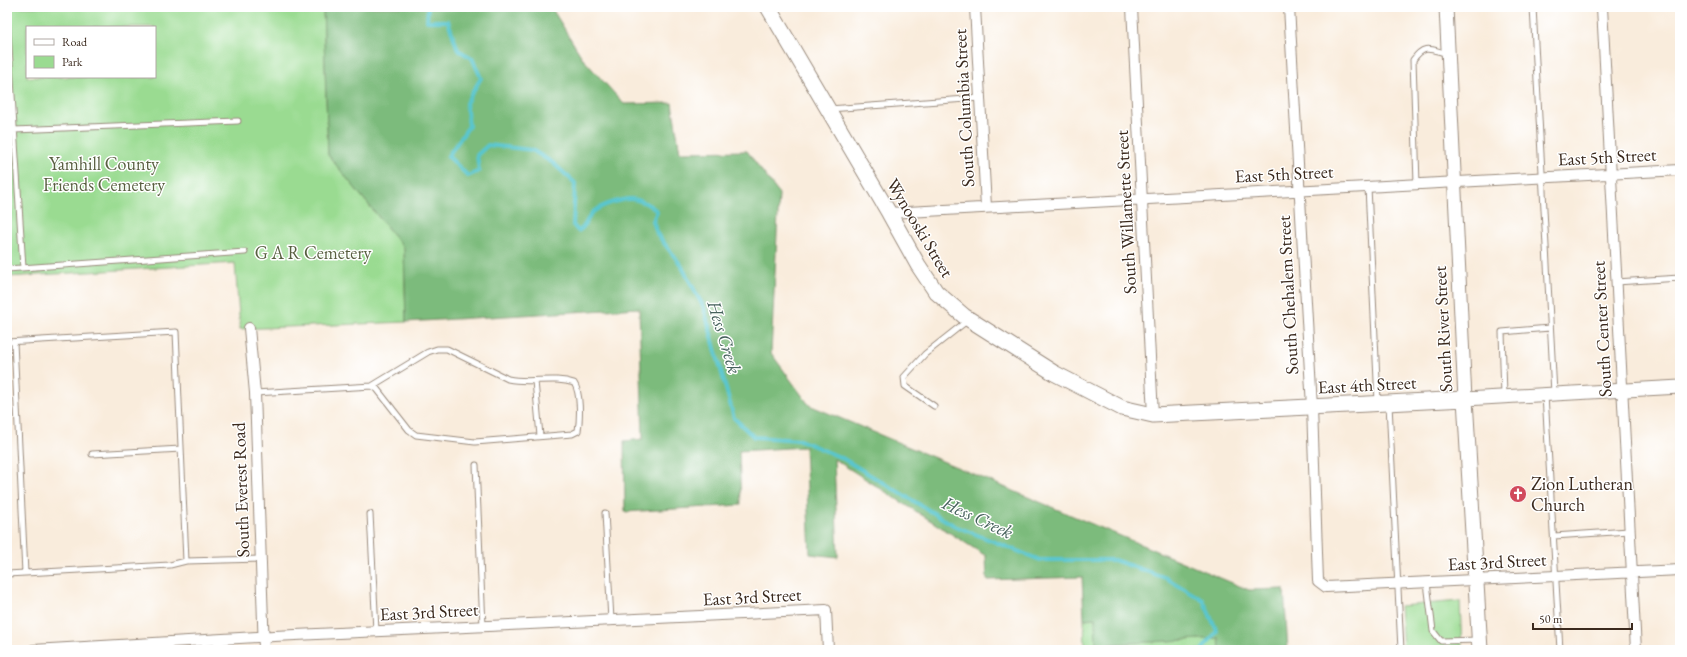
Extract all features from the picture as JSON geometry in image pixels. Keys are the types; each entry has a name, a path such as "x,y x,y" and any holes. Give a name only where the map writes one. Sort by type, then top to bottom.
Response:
{"main road":[{"name":"Wynooski Street","path":"768,7 918,265 936,292 969,319 1054,373 1122,408 1153,415"},
{"name":"East 4th Street","path":"1153,415 1465,399"},
{"name":"South River Street","path":"1465,399 1480,645"}],"street":[{"name":"South Columbia Street","path":"975,7 986,207"},
{"name":"South Willamette Street","path":"1132,7 1153,415"},
{"name":"South Chehalem Street","path":"1289,7 1312,407 1318,581"},
{"name":"South River Street","path":"1446,7 1465,399"},
{"name":"South Center Street","path":"1602,7 1636,650"},
{"name":"East 5th Street","path":"889,213 1680,170"},
{"name":"South Everest Road","path":"249,328 255,393 264,650"},
{"name":"East 4th Street","path":"1465,399 1680,387"},
{"name":"East 3rd Street","path":"1318,581 1326,587 1680,570"},
{"name":"East 3rd Street","path":"33,650 117,648 264,637 826,610 828,650"}],"lane":[{"path":"1533,7 1550,328 1549,394 1560,650"},
{"path":"7,16 23,268"},
{"path":"1417,184 1413,60 1419,52 1426,49 1448,54"},
{"path":"827,109 980,98"},
{"path":"14,130 238,121"},
{"path":"1368,187 1398,584 1401,650"},
{"path":"7,269 245,252"},
{"path":"1616,282 1680,278"},
{"path":"934,406 905,386 904,377 925,354 969,319"},
{"path":"1504,397 1502,332 1550,328"},
{"path":"7,342 176,332 186,561"},
{"path":"14,342 25,573"},
{"path":"255,393 372,386 428,352 442,349 454,351 508,380 519,382 562,380 574,383 578,387 580,421 578,431 572,434 475,442 416,435 409,430 377,389 372,386"},
{"path":"535,381 540,436"},
{"path":"92,454 181,449"},
{"path":"476,465 483,626"},
{"path":"605,513 611,620"},
{"path":"370,514 376,631"},
{"path":"1554,536 1629,531"},
{"path":"7,574 170,565 186,561 261,559"},
{"path":"1427,583 1433,631 1441,641 1480,645"}],"green space":[{"path":"7,7 323,7 328,155 404,248 406,322 240,329 235,263 7,277"},
{"path":"323,7 551,7 583,59 624,104 672,103 680,152 747,151 779,194 771,353 809,405 1249,590 1284,589 1288,650 1220,650 1219,638 1096,645 1095,618 1084,619 1082,577 987,580 986,556 834,459 838,557 810,554 805,447 739,451 741,505 625,512 624,441 643,439 639,308 406,322 404,248 328,155"},
{"path":"1460,601 1462,650 1403,650 1400,606"},
{"path":"1095,618 1096,645 1219,638 1220,650 1085,650 1084,619"}],"waterway":[{"name":"Hess Creek","path":"428,7 427,21 448,21 458,50 472,58 481,78 466,103 469,126 448,156 468,176 479,171 477,155 488,145 532,150 553,163 575,183 573,225 578,231 585,225 593,212 601,207 617,201 632,199 645,203 657,211 653,221 657,234 681,265 704,308 734,418 754,437 800,440 842,458 955,526 1040,560 1114,560 1166,578 1203,600 1217,631 1202,650"}],"place":[{"name":"Zion Lutheran Church","path":"1518,494"}],"park label":[{"name":"Yamhill County Friends Cemetery","path":"104,174"},
{"name":"G A R Cemetery","path":"313,253"}]}
